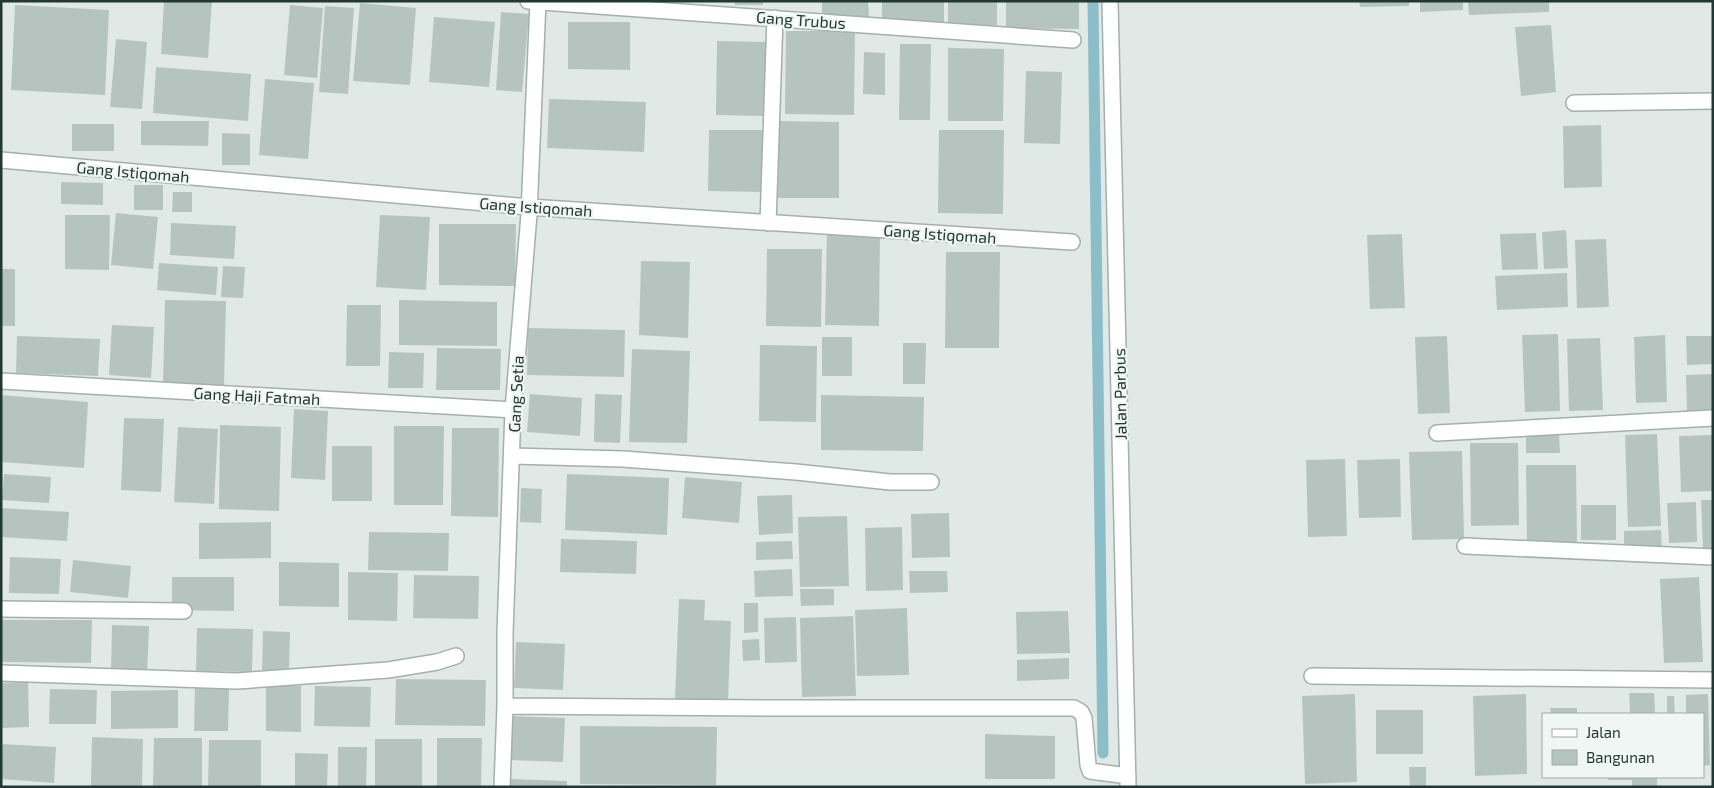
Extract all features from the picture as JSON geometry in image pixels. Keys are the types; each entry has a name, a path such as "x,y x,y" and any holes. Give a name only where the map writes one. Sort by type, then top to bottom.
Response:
{"street":[{"name":"Gang Trubus","path":"528,1 1073,40"},
{"name":"Jalan Parbus","path":"1110,1 1128,781"},
{"name":"Gang Setia","path":"502,787 513,410 529,207 538,2"},
{"path":"768,223 775,18"},
{"path":"1574,103 1713,101"},
{"name":"Gang Istiqomah","path":"1,160 529,207 1072,242"},
{"name":"Gang Haji Fatmah","path":"1,381 513,410"},
{"path":"1437,433 1713,418"},
{"path":"513,456 623,460 796,472 890,482 931,482"},
{"path":"1465,546 1713,557"},
{"path":"1,609 184,611"},
{"path":"1,673 237,681 388,670 437,662 456,656"},
{"path":"1312,676 1713,680"},
{"path":"505,706 1074,708 1081,712 1084,718 1090,771 1128,781"}],"building":[{"path":"164,1 212,1 208,58 161,54"},
{"path":"735,1 763,1 763,5 735,5"},
{"path":"822,1 868,1 869,17 822,18"},
{"path":"882,1 944,1 944,22 882,21"},
{"path":"948,1 997,1 997,25 948,25"},
{"path":"1006,1 1079,1 1079,29 1006,28"},
{"path":"1359,1 1409,1 1409,6 1360,7"},
{"path":"1420,1 1463,1 1463,10 1420,12"},
{"path":"1468,1 1549,1 1549,12 1469,15"},
{"path":"360,3 416,8 410,85 353,81"},
{"path":"15,5 109,10 105,95 11,90"},
{"path":"290,5 323,8 317,78 284,75"},
{"path":"325,6 354,8 348,94 319,92"},
{"path":"501,12 529,14 522,92 496,90"},
{"path":"434,17 495,22 489,87 429,82"},
{"path":"568,22 630,22 630,70 568,69"},
{"path":"1551,25 1556,92 1521,96 1515,27"},
{"path":"786,31 855,31 854,115 785,114"},
{"path":"116,39 147,42 142,109 110,107"},
{"path":"717,41 770,42 769,116 716,115"},
{"path":"900,44 931,44 930,120 899,120"},
{"path":"948,48 1004,49 1003,121 948,121"},
{"path":"864,52 885,53 885,95 863,94"},
{"path":"156,67 251,74 248,121 153,113"},
{"path":"1026,71 1062,72 1060,144 1024,143"},
{"path":"265,79 314,83 308,159 259,155"},
{"path":"549,99 646,102 644,152 547,148"},
{"path":"141,121 209,121 208,146 141,145"},
{"path":"779,121 839,122 839,198 778,198"},
{"path":"72,124 114,124 114,151 72,151"},
{"path":"1601,125 1602,187 1564,188 1563,126"},
{"path":"709,130 767,130 766,192 708,191"},
{"path":"939,130 1004,130 1003,214 938,213"},
{"path":"222,133 250,134 250,165 222,165"},
{"path":"61,182 103,183 103,205 61,204"},
{"path":"134,185 163,185 163,210 134,210"},
{"path":"173,192 192,192 192,212 172,212"},
{"path":"116,213 158,217 153,269 111,265"},
{"path":"65,215 110,215 109,270 65,269"},
{"path":"380,215 430,217 426,290 376,287"},
{"path":"171,223 236,226 234,259 170,255"},
{"path":"439,224 516,224 515,286 439,285"},
{"path":"1566,230 1568,268 1544,269 1542,232"},
{"path":"827,231 880,232 879,326 825,325"},
{"path":"1536,233 1538,269 1502,270 1500,234"},
{"path":"1402,234 1405,308 1370,309 1367,235"},
{"path":"1606,239 1609,307 1577,308 1575,240"},
{"path":"767,249 822,249 821,327 766,326"},
{"path":"946,252 1000,252 999,348 945,348"},
{"path":"641,261 690,262 688,338 639,335"},
{"path":"159,263 218,267 216,295 157,290"},
{"path":"223,266 245,267 243,298 221,297"},
{"path":"1,269 15,269 15,326 1,326"},
{"path":"1567,273 1568,307 1497,310 1495,276"},
{"path":"165,300 226,301 224,385 163,384"},
{"path":"399,300 497,302 497,346 399,345"},
{"path":"347,305 381,305 380,366 346,366"},
{"path":"112,325 154,327 151,378 109,375"},
{"path":"528,328 625,330 624,377 527,375"},
{"path":"1558,334 1560,411 1525,412 1522,335"},
{"path":"1665,335 1667,402 1636,403 1634,337"},
{"path":"17,336 100,339 98,376 16,373"},
{"path":"1447,336 1450,413 1418,414 1415,337"},
{"path":"1686,336 1713,336 1713,364 1687,365"},
{"path":"822,337 852,337 852,376 822,376"},
{"path":"1600,338 1603,410 1569,411 1567,339"},
{"path":"903,343 926,343 925,384 903,384"},
{"path":"760,345 817,346 816,422 759,421"},
{"path":"437,348 501,349 500,390 436,390"},
{"path":"632,349 690,351 687,443 629,442"},
{"path":"389,352 424,353 423,388 388,388"},
{"path":"1713,374 1713,411 1687,412 1686,375"},
{"path":"530,394 582,398 580,436 527,432"},
{"path":"595,394 622,395 620,443 594,442"},
{"path":"1,395 88,402 84,468 1,462"},
{"path":"821,395 924,397 923,451 821,450"},
{"path":"294,409 328,411 325,480 291,478"},
{"path":"124,418 164,419 161,492 121,490"},
{"path":"220,425 281,427 279,511 219,509"},
{"path":"394,426 444,426 443,505 394,505"},
{"path":"178,427 218,429 214,504 174,502"},
{"path":"452,428 499,428 498,517 451,516"},
{"path":"1526,433 1559,433 1560,453 1526,453"},
{"path":"1657,434 1661,526 1628,527 1625,435"},
{"path":"1713,435 1713,491 1681,492 1679,436"},
{"path":"1470,443 1518,443 1519,525 1471,526"},
{"path":"332,446 372,446 372,501 332,501"},
{"path":"1462,451 1464,539 1412,540 1409,452"},
{"path":"1345,459 1347,536 1308,537 1306,460"},
{"path":"1400,459 1401,517 1359,518 1357,460"},
{"path":"1526,465 1576,465 1577,547 1527,547"},
{"path":"4,474 51,477 49,503 2,500"},
{"path":"567,474 669,478 667,535 565,530"},
{"path":"685,477 742,482 739,523 682,518"},
{"path":"521,488 542,489 541,523 520,522"},
{"path":"792,495 793,533 759,535 757,496"},
{"path":"1701,500 1713,500 1713,548 1703,548"},
{"path":"1696,502 1697,542 1669,543 1667,503"},
{"path":"1581,505 1616,505 1616,540 1581,540"},
{"path":"1,508 69,512 67,541 1,537"},
{"path":"949,513 950,557 912,558 911,514"},
{"path":"847,516 849,586 800,587 798,517"},
{"path":"271,522 271,558 199,559 199,523"},
{"path":"902,527 903,590 866,591 865,528"},
{"path":"1661,530 1662,550 1624,552 1624,531"},
{"path":"369,532 449,533 448,571 368,570"},
{"path":"561,539 637,541 636,574 560,572"},
{"path":"792,541 793,559 756,560 756,542"},
{"path":"10,557 61,559 59,594 9,593"},
{"path":"73,560 131,566 128,598 70,592"},
{"path":"279,562 339,563 339,607 279,606"},
{"path":"792,569 793,596 755,597 754,571"},
{"path":"909,571 947,571 948,592 910,593"},
{"path":"348,572 398,573 397,621 348,620"},
{"path":"414,575 479,576 478,619 413,618"},
{"path":"172,577 234,577 234,611 172,610"},
{"path":"1699,577 1703,662 1664,663 1660,579"},
{"path":"800,589 834,589 834,605 801,606"},
{"path":"679,599 705,600 704,620 731,621 728,702 675,700"},
{"path":"744,603 758,603 758,632 744,633"},
{"path":"907,608 909,675 857,676 855,610"},
{"path":"1068,611 1070,653 1017,654 1016,612"},
{"path":"853,616 856,696 802,697 800,618"},
{"path":"796,617 797,662 765,663 764,618"},
{"path":"1,620 92,620 91,663 1,662"},
{"path":"112,625 149,626 147,676 111,674"},
{"path":"197,628 253,629 252,672 196,671"},
{"path":"263,631 290,632 289,672 262,671"},
{"path":"759,639 760,660 743,661 742,640"},
{"path":"516,642 565,644 563,690 514,688"},
{"path":"1069,658 1069,679 1017,681 1017,660"},
{"path":"396,679 486,680 485,726 395,725"},
{"path":"28,682 29,727 1,728 1,683"},
{"path":"266,685 301,686 301,732 266,731"},
{"path":"195,686 229,687 228,731 194,731"},
{"path":"315,686 371,687 370,727 314,726"},
{"path":"50,689 97,690 96,724 49,724"},
{"path":"178,690 178,728 111,729 111,691"},
{"path":"1629,693 1654,693 1655,713 1630,713"},
{"path":"1355,694 1357,782 1305,784 1302,696"},
{"path":"1526,694 1527,774 1475,776 1473,696"},
{"path":"1708,694 1710,765 1704,766 1704,713 1686,713 1686,695"},
{"path":"1667,696 1674,696 1675,713 1667,713"},
{"path":"1550,708 1577,708 1577,713 1551,713"},
{"path":"1376,710 1423,710 1423,754 1376,754"},
{"path":"511,716 565,718 563,762 510,760"},
{"path":"580,726 717,727 716,785 580,784"},
{"path":"985,734 1055,736 1055,779 985,779"},
{"path":"92,737 143,739 142,787 91,787"},
{"path":"154,738 202,738 202,787 153,787"},
{"path":"437,738 482,738 481,787 437,787"},
{"path":"375,739 422,739 422,787 375,787"},
{"path":"209,740 261,740 261,787 208,787"},
{"path":"1,744 56,747 54,783 1,779"},
{"path":"338,747 367,747 366,787 338,787"},
{"path":"295,753 328,754 327,787 295,787"},
{"path":"1409,767 1426,767 1426,787 1410,787"},
{"path":"1608,778 1657,778 1657,787 1632,787 1632,780 1608,780"},
{"path":"510,779 567,781 567,787 510,787"}],"waterway":[{"path":"1093,1 1103,753"}]}
